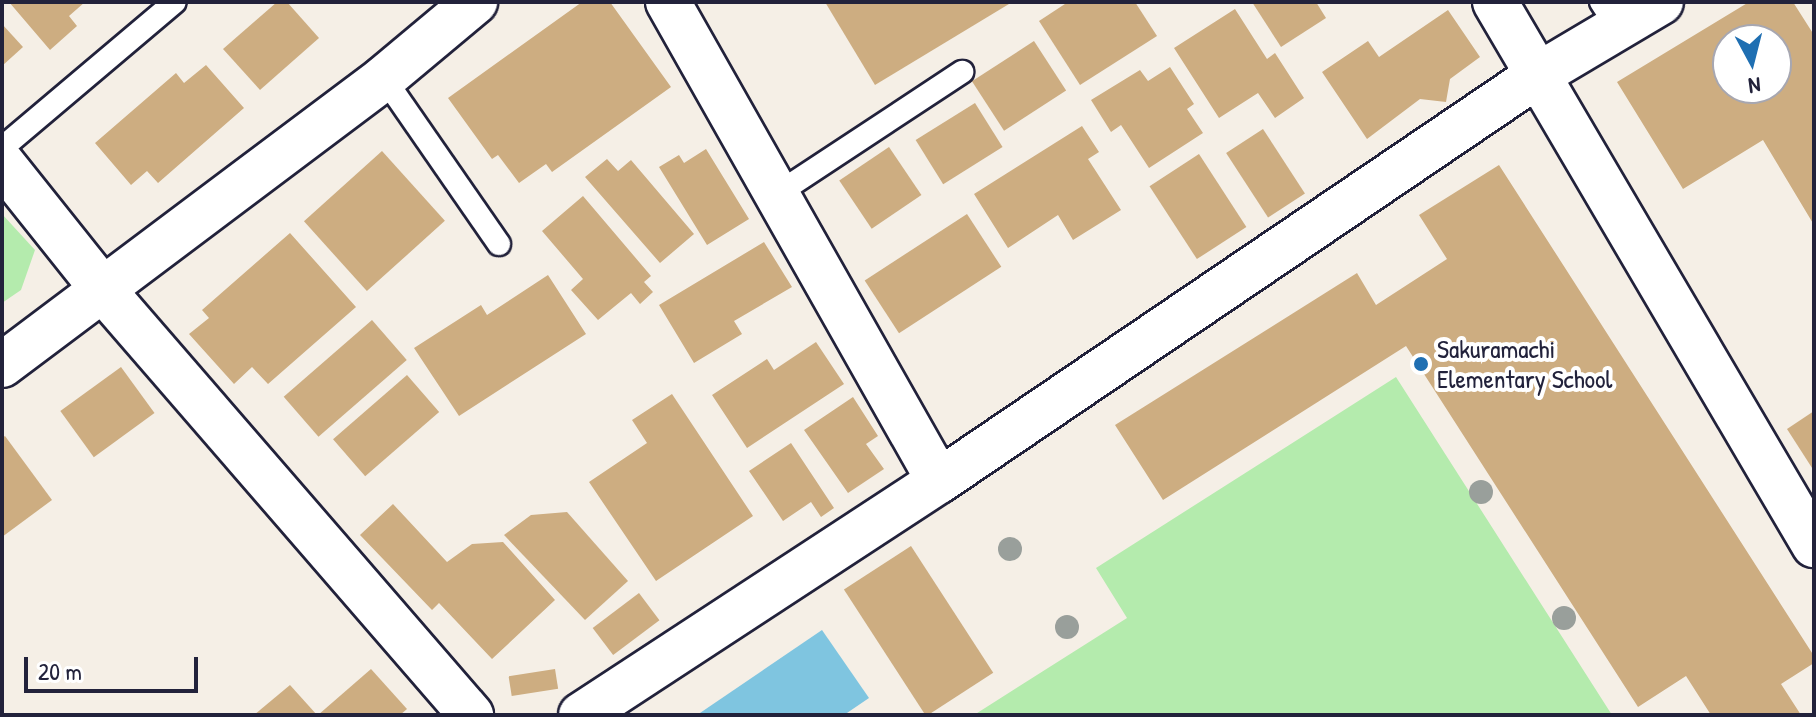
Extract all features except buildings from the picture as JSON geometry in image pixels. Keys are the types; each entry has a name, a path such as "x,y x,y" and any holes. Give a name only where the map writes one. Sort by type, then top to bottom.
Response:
{"street":[{"path":"2,365 384,78 475,2"},
{"path":"668,2 939,481"},
{"path":"1495,2 1814,545"},
{"path":"581,715 939,481 1538,75 1610,15 1661,2"},
{"path":"2,163 104,291 471,715"}],"lane":[{"path":"2,148 175,2"},
{"path":"777,194 962,72"},
{"path":"384,78 499,244"}],"green space":[{"path":"2,214 35,250 21,290 2,303"},
{"path":"1396,377 1612,715 974,715 1127,618 1096,568"}],"water":[{"path":"822,630 869,698 844,715 697,715"}],"place":[{"name":"Sakuramachi Elementary School","path":"1421,364"}]}
